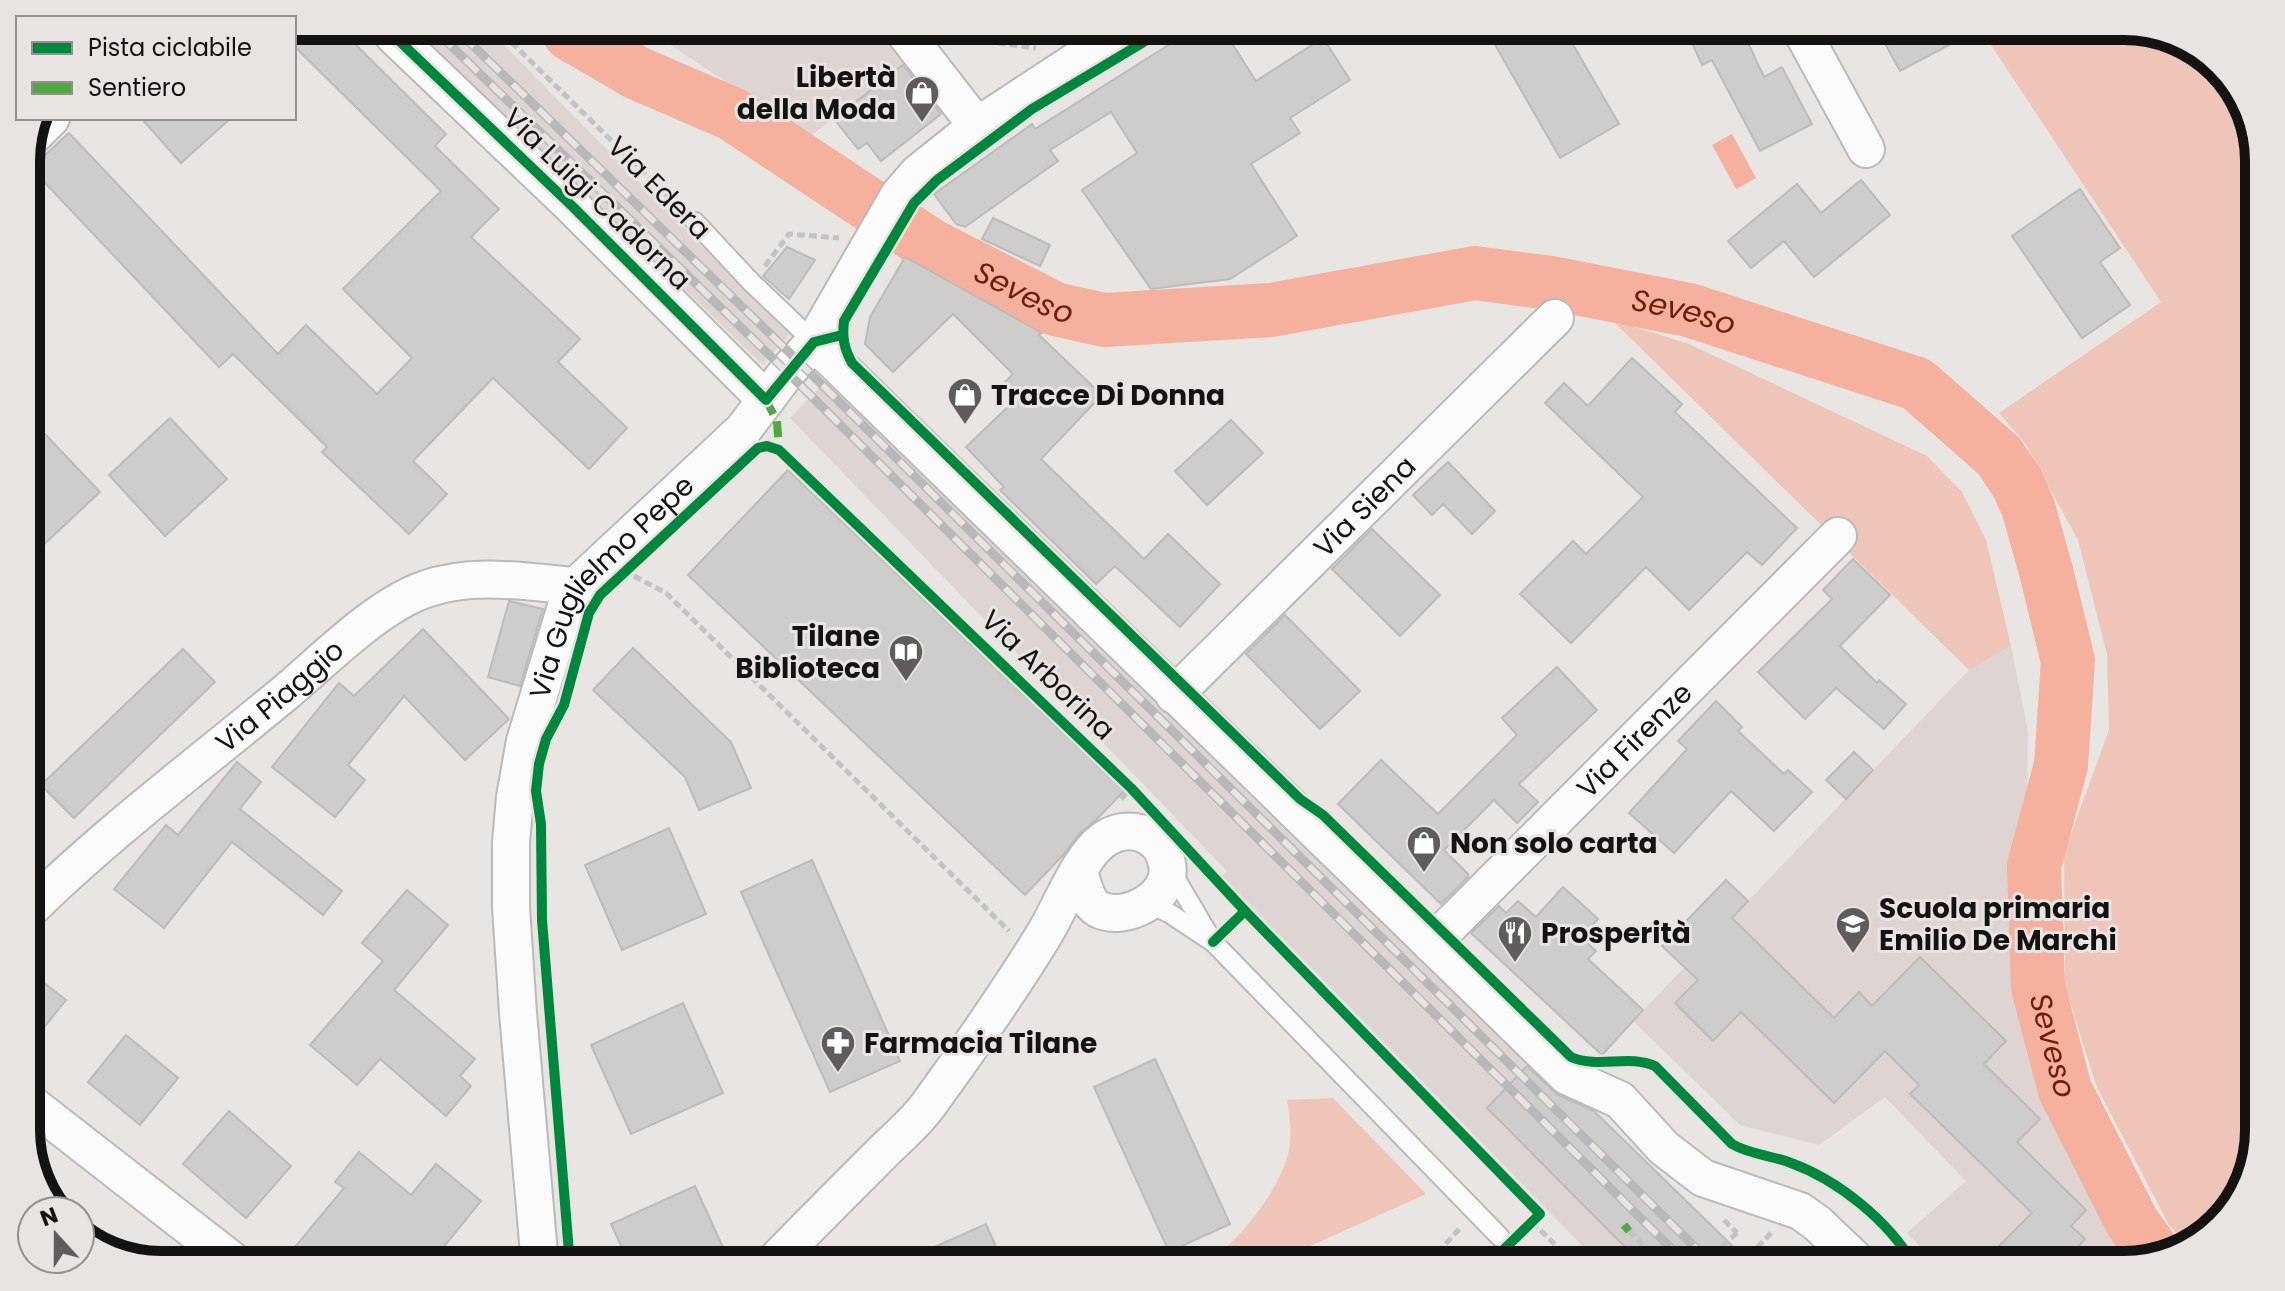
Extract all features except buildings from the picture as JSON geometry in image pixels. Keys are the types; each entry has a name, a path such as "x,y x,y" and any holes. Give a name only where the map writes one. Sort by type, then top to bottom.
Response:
{"street":[{"name":"Via Luigi Cadorna","path":"398,40 572,206 766,400"},
{"path":"910,40 977,126"},
{"name":"Via Guglielmo Pepe","path":"539,1251 518,1013 511,907 511,842 525,741 562,616 576,586 743,430 814,342 899,195 918,173 977,126 1113,40"},
{"path":"1807,40 1866,149"},
{"name":"Via Siena","path":"1174,695 1555,318"},
{"path":"814,342 1567,1076 1620,1100 1680,1163 1703,1178 1800,1211 1845,1251"},
{"name":"Via Firenze","path":"1431,944 1838,536"},
{"name":"Via Piaggio","path":"40,900 360,630 405,598 427,588 489,579 576,586"},
{"path":"785,1251 926,1108 1027,934 1079,872 1085,859 1106,838 1120,832 1134,830 1147,834 1156,842 1168,866 1160,893 1148,903 1122,912 1098,909 1027,934"},
{"path":"1079,872 1085,891 1098,909"},
{"path":"40,1111 220,1251"}],"lane":[{"name":"Via Edera","path":"695,222 752,283 814,342"},
{"path":"1168,866 1213,942"},
{"path":"1148,903 1213,942 1500,1237"}],"path":[{"path":"978,40 1088,53"},
{"path":"752,283 789,234 872,240"},
{"path":"637,561 626,571 666,593 1027,934"},
{"path":"1532,1222 1562,1251"},
{"path":"1716,1251 1744,1226"},
{"path":"1440,1251 1460,1228"},
{"path":"1629,1231 1649,1251"},
{"path":"1754,1251 1771,1232"}],"shaded area":[{"path":"427,40 499,40 789,334 763,365"},
{"path":"663,40 896,40 911,59 804,141 771,111"},
{"path":"1988,40 2124,40 2170,49 2198,65 2220,87 2236,115 2245,153 2245,1130 2241,1161 2229,1190 2210,1216 2180,1237 2169,1225 2096,1085 2065,986 2064,853 2109,730 2107,654 2078,540 2025,443 1999,413 2161,302"},
{"path":"1732,134 1756,178 1736,189 1712,145"},
{"path":"1612,320 1689,344 1927,456 1962,492 1986,540 2011,646 1969,670"},
{"path":"832,375 1738,1251 1587,1251 1222,876 1227,871 790,418"},
{"name":"Scuola primaria Emilio De Marchi","path":"2011,646 2028,731 2027,791 2009,943 2016,1004 2048,1098 2088,1188 2126,1251 1925,1251 1907,1233 1966,1181 1885,1097 1819,1145 1740,1125 1633,1021 1969,670"},
{"path":"1333,1098 1426,1194 1299,1251 1221,1251 1256,1214 1284,1166 1290,1144 1287,1100"}],"waterway":[{"name":"Seveso","path":"580,40 637,73 732,114 930,245 1055,309 1104,320 1271,310 1475,273 1551,283 1689,310 1917,384 1999,456 2028,507 2046,571 2068,661 2061,765 2034,866 2038,987 2065,1090 2132,1222 2150,1248"}],"railway":[{"path":"445,40 787,372 1674,1251"},
{"path":"467,40 797,360 1699,1251"}],"marked path":[{"path":"766,400 777,421 779,450"},
{"path":"1624,1225 1629,1231"}],"cycle path":[{"path":"398,40 572,206 766,400 814,342 842,335"},
{"path":"1147,40 1032,109 937,180 914,203 844,321 844,343 852,363 1300,799 1323,815 1571,1057 1592,1062 1634,1061 1655,1066 1732,1144 1784,1160 1827,1180 1861,1204 1904,1251"},
{"name":"Via Arborina","path":"569,1251 542,920 541,824 536,791 539,764 546,739 564,705 589,613 600,595 758,448 767,446 779,450 1131,788 1245,911 1213,942"},
{"path":"1245,911 1540,1214 1502,1251"}],"place":[{"name":"Libertà della Moda","path":"922,124"},
{"name":"Tracce Di Donna","path":"965,426"},
{"name":"Tilane Biblioteca","path":"906,683"},
{"name":"Non solo carta","path":"1424,874"},
{"name":"Scuola primaria Emilio De Marchi","path":"1853,955"},
{"name":"Prosperità","path":"1515,964"},
{"name":"Farmacia Tilane","path":"838,1074"}]}
